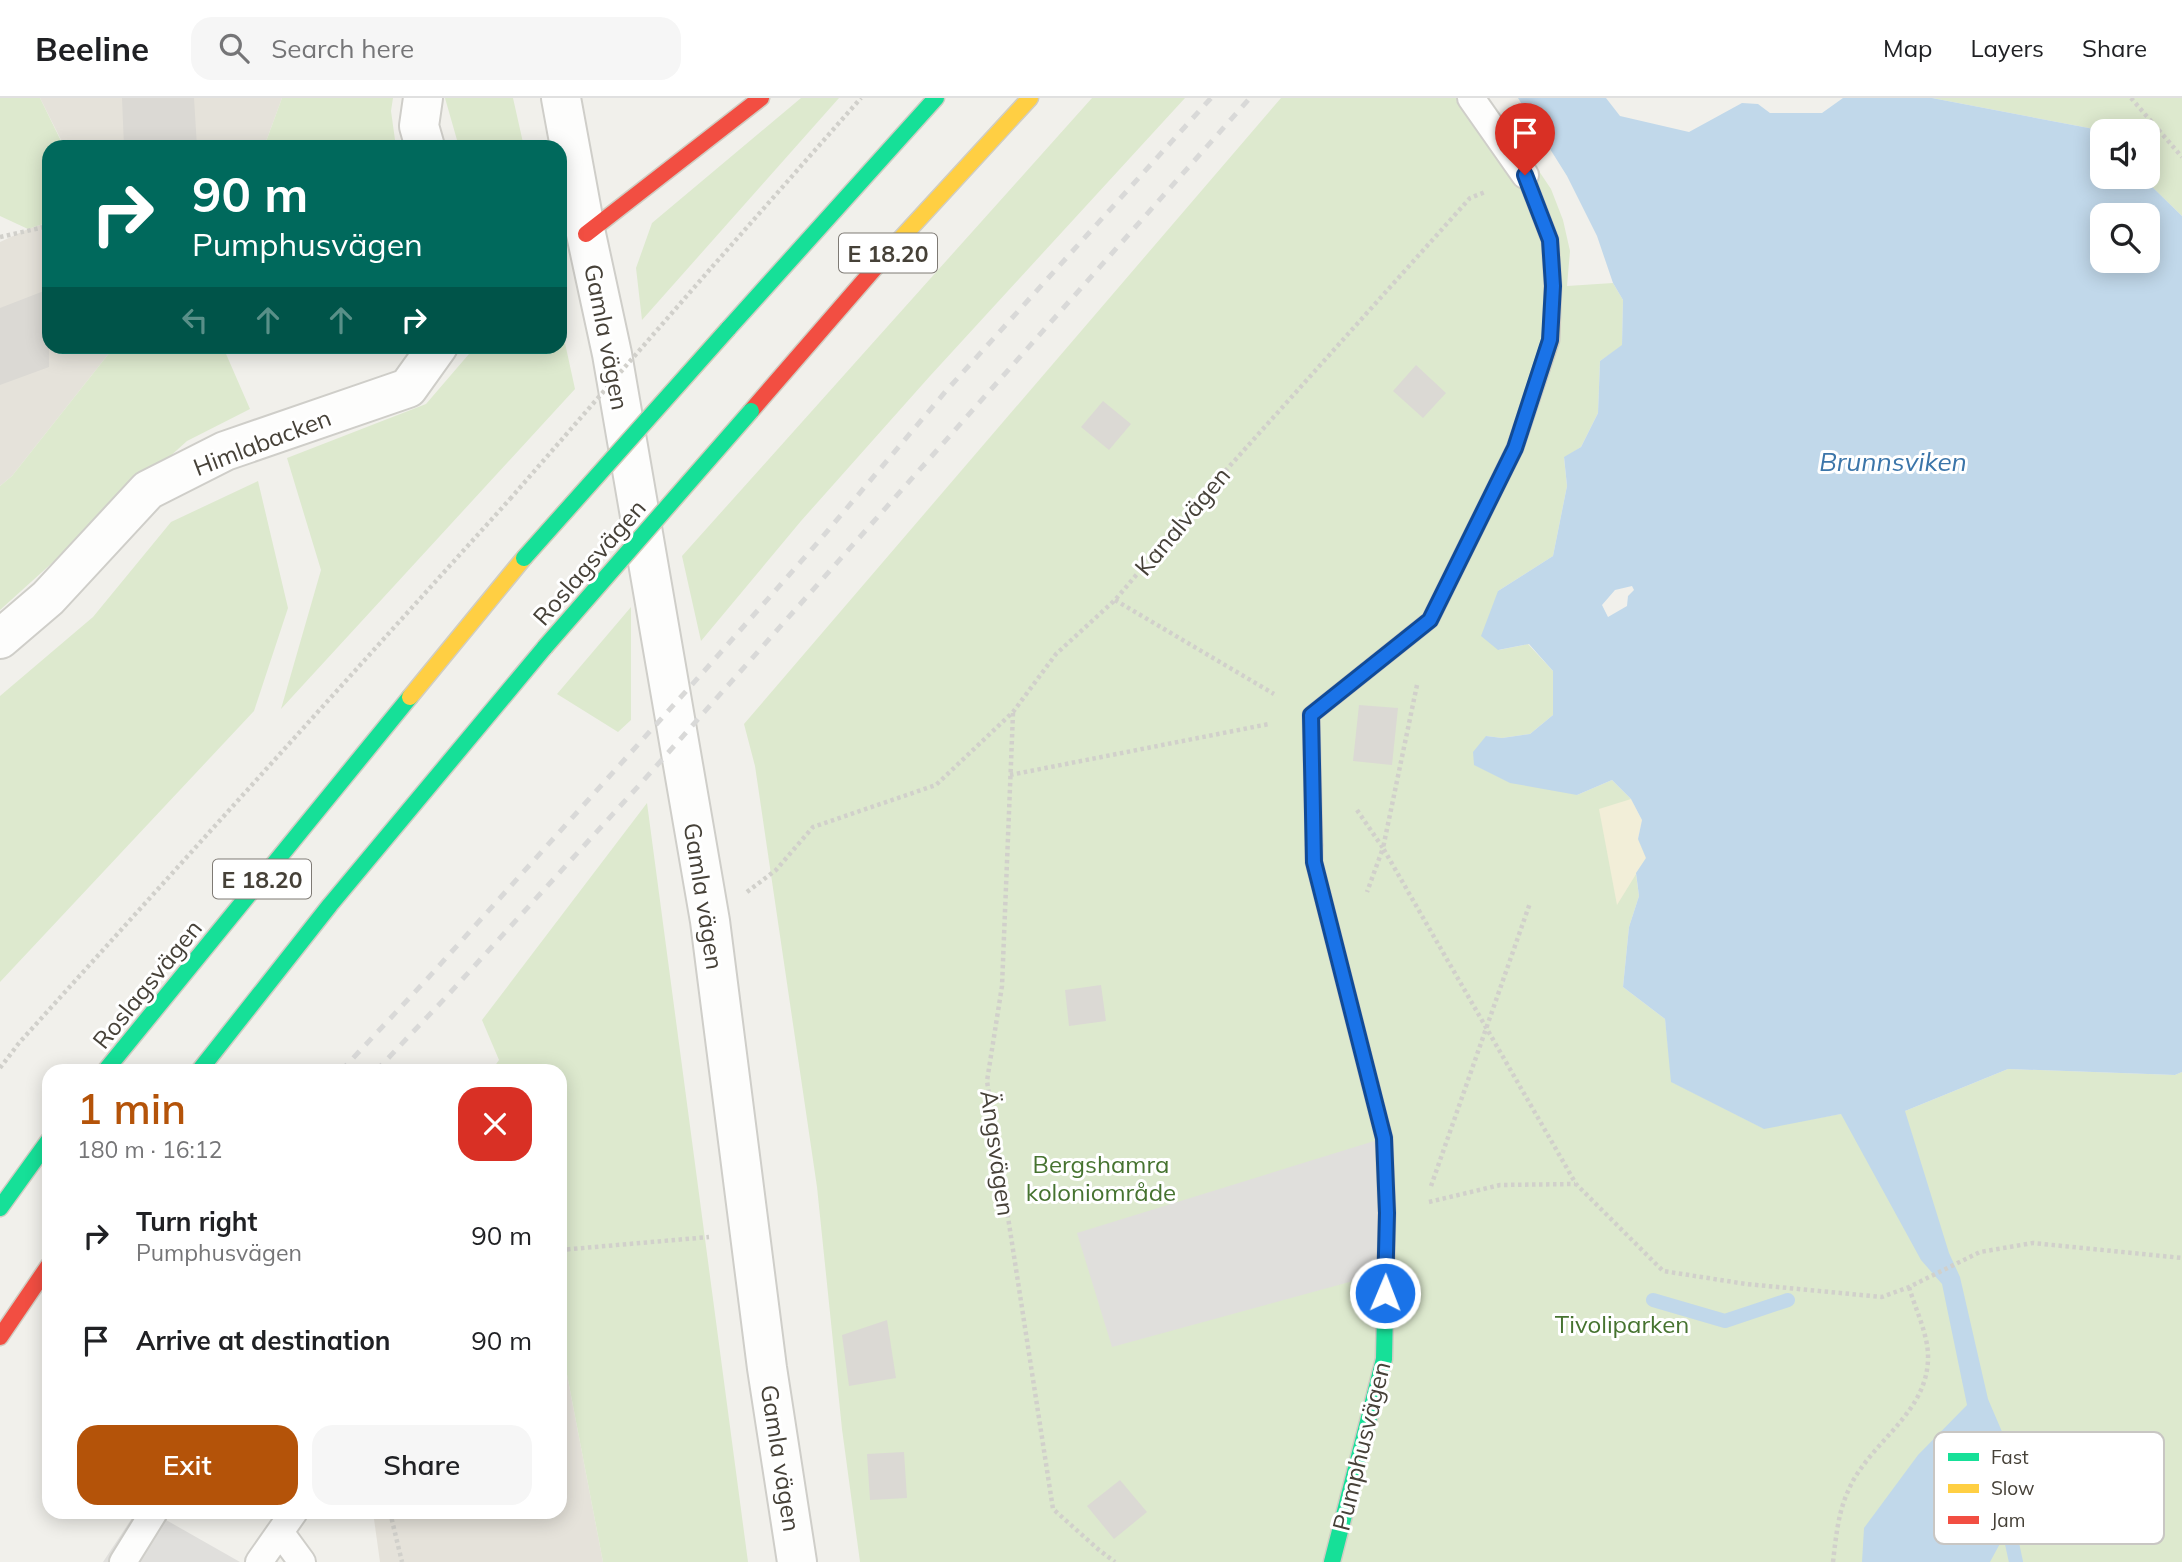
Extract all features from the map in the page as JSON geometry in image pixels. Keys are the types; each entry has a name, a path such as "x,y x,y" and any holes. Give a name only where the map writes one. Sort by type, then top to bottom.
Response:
{"main road":[{"path":"586,234 761,98"},
{"name":"Roslagsvägen","path":"111,1064 524,558 936,98"},
{"name":"Roslagsvägen","path":"205,1064 330,905 545,647 876,266 1030,98"},
{"path":"1311,715 1430,620 1515,448 1550,340 1553,286 1550,240 1525,175"},
{"name":"Pumphusvägen","path":"1311,715 1314,862 1384,1138 1387,1213 1384,1359 1332,1562"},
{"path":"0,1208 42,1150"},
{"path":"0,1338 42,1275"}],"street":[{"path":"423,98 419,126 423,140"},
{"name":"Gamla vägen","path":"561,98 612,354 710,921 767,1368 797,1562"},
{"name":"Himlabacken","path":"0,639 48,598 148,490 226,452 408,388 432,354"}],"lane":[{"path":"1471,98 1525,175"},
{"path":"123,1562 150,1519"},
{"path":"258,1562 287,1522"},
{"path":"287,1522 302,1562"}],"path":[{"path":"0,1068 19,1043 510,499 861,98"},
{"path":"2131,98 2182,158"},
{"name":"Kanalvägen","path":"744,895 776,870 813,827 936,785 1013,712 1056,654 1115,600 1219,478 1470,198 1525,175"},
{"path":"0,237 42,228"},
{"path":"1115,600 1311,715"},
{"path":"1430,620 1383,848 1576,1184 1663,1271 1746,1284 1882,1297 1920,1282 1980,1252 2033,1242 2182,1258"},
{"name":"Ängsvägen","path":"1013,712 1002,986 987,1081 1054,1509 1115,1562"},
{"path":"1010,775 1311,715"},
{"path":"1530,902 1425,1203 1500,1185 1576,1184"},
{"path":"567,1249 719,1236"},
{"path":"1833,1562 1839,1517 1849,1488 1865,1463 1907,1414 1919,1396 1926,1376 1928,1353 1909,1287"},
{"path":"392,1519 402,1562"}],"shaded area":[{"path":"40,98 282,98 267,140 61,140"},
{"path":"42,224 42,354 108,354 12,476 0,486 0,242"},
{"path":"1384,1138 1386,1272 1112,1347 1077,1233"},
{"path":"567,1374 603,1562 380,1562 374,1519 567,1519"},
{"path":"131,1519 164,1519 240,1562 103,1562"}],"green space":[{"path":"0,98 40,98 61,140 42,140 42,224 28,229 0,216"},
{"path":"282,98 393,98 391,111 395,140 267,140"},
{"path":"445,98 513,98 522,140 457,140"},
{"path":"801,98 839,98 642,320 636,268 652,223"},
{"path":"1092,98 1185,98 930,376 801,521 701,641 682,556"},
{"path":"1281,98 1486,98 1551,189 1563,220 1570,251 1567,286 1613,283 1623,300 1622,346 1600,361 1598,413 1581,447 1564,458 1567,486 1553,556 1498,591 1499,650 1528,644 1553,671 1553,715 1530,734 1502,738 1486,736 1577,795 1612,780 1631,799 1638,839 1646,858 1636,874 1639,896 1629,927 1623,987 1665,1019 1672,1082 1763,1128 1840,1114 1905,1111 2008,1069 2175,1075 2182,1072 2182,1562 860,1562 842,1429 817,1187 755,766 744,724"},
{"path":"1932,98 2182,98 2182,216 2154,189 2160,189 2160,119 2090,119 2090,128"},
{"path":"567,352 575,389 281,709 321,570 287,458 426,404 469,354"},
{"path":"108,354 226,354 250,409 187,441 0,610 0,486 12,476"},
{"path":"258,481 288,608 254,711 0,982 0,696 93,617 171,522"},
{"path":"631,607 631,720 618,732 557,694"},
{"path":"647,803 748,1562 603,1562 567,1374 567,1064 496,1064 499,1060 482,1020"}],"sand":[{"path":"1631,799 1642,820 1638,839 1646,858 1617,905 1599,809"}],"water":[{"name":"Brunnsviken","path":"1518,98 1606,98 1620,116 1689,132 1742,103 1758,104 1770,113 1822,113 1843,98 1932,98 2090,128 2090,189 2154,189 2182,216 2182,1072 2175,1075 2008,1069 1905,1111 1949,1253 1960,1277 1988,1399 2002,1432 1941,1432 1967,1405 1942,1284 1921,1260 1841,1114 1764,1129 1671,1082 1665,1019 1623,987 1629,927 1639,896 1636,873 1646,858 1638,839 1642,820 1631,799 1612,780 1577,795 1510,783 1474,765 1473,752 1486,736 1502,738 1530,734 1553,715 1553,671 1529,644 1498,650 1481,636 1498,591 1553,556 1567,486 1564,457 1581,447 1598,413 1600,361 1622,345 1623,300 1613,283 1597,236 1567,176","holes":["1632,586 1634,590 1628,596 1627,606 1608,617 1602,605 1615,590"]},
{"name":"Brunnsviken","path":"1934,1439 1934,1544 2000,1544 1990,1562 1862,1562 1864,1528 1918,1455"}],"building":[{"path":"122,98 194,98 197,140 124,140"},
{"path":"42,292 42,354 49,354 49,367 0,385 0,308"},
{"path":"1416,365 1446,393 1423,418 1393,391"},
{"path":"1103,401 1131,424 1109,450 1081,427"},
{"path":"1359,705 1398,708 1392,765 1353,761"},
{"path":"1101,985 1106,1021 1069,1026 1065,990"},
{"path":"887,1320 896,1378 849,1386 842,1335"},
{"path":"904,1452 907,1498 870,1500 867,1454"},
{"path":"1120,1480 1147,1512 1114,1539 1087,1506"}],"waterway":[{"path":"1653,1300 1725,1321 1788,1300"},
{"path":"2012,1544 2016,1562"}],"railway":[{"path":"348,1064 706,669 946,391 1211,98"},
{"path":"383,1064 643,781 1250,98"}],"traffic: fast":[{"path":"728,329 936,98"},
{"path":"524,558 728,329"},
{"path":"545,647 751,411"},
{"path":"1314,845 1311,715 1430,620 1515,448"},
{"path":"205,1064 330,905 545,647"},
{"path":"111,1064 410,697"},
{"path":"1332,1562 1384,1359 1387,1213 1384,1138 1370,1083"},
{"path":"0,1208 42,1150"}],"traffic: slow":[{"path":"894,246 1030,98"},
{"path":"1515,448 1551,340 1553,286 1550,240 1525,175"},
{"path":"410,697 524,558"}],"traffic: jam":[{"path":"586,234 761,98"},
{"path":"751,411 894,246"},
{"path":"1314,845 1314,862 1370,1083"},
{"path":"0,1337 42,1275"}],"route":[{"path":"1385,1293 1387,1213 1384,1138 1314,862 1311,715 1430,620 1515,448 1550,340 1553,286 1550,240 1525,175"}],"park label":[{"name":"Bergshamra koloniområde","path":"1101,1178"},
{"name":"Tivoliparken","path":"1622,1324"}]}
